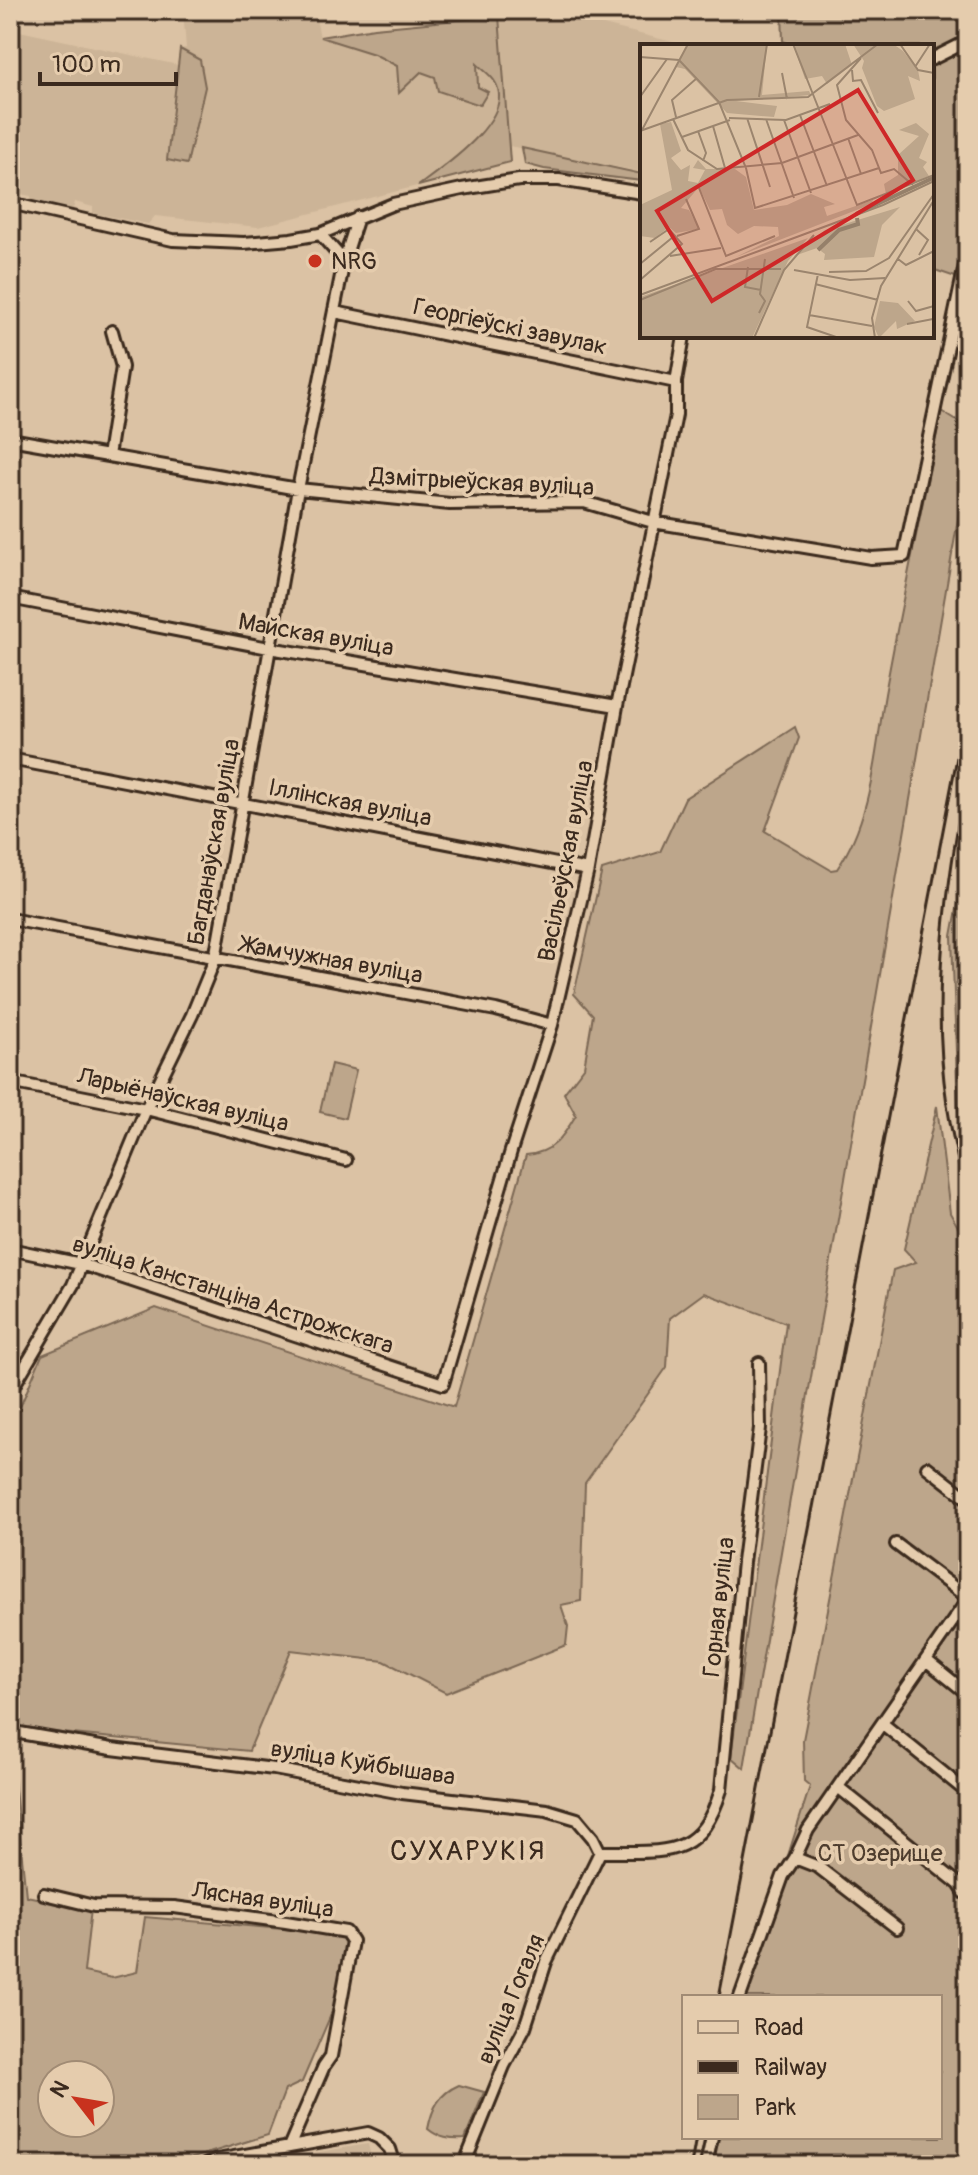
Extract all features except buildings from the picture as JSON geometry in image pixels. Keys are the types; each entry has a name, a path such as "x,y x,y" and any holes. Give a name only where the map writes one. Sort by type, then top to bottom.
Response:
{"street":[{"path":"934,58 968,41"},
{"path":"10,203 173,240 263,242 320,234 393,204 519,180 559,180 640,193"},
{"name":"Багданаўская вуліца","path":"10,1392 73,1285 146,1109 192,1015 215,959 298,489 344,261 358,217"},
{"path":"320,234 344,261"},
{"name":"Дзмітрыеўская вуліца","path":"10,439 298,489 450,504 584,502 653,522 871,558 904,556 968,251"},
{"name":"Георгіеўскі завулак","path":"335,312 676,382"},
{"path":"108,456 122,367 112,331"},
{"name":"Васільеўская вуліца","path":"443,1384 511,1151 552,1025 588,870 617,706 676,415 676,382 684,338"},
{"name":"Майская вуліца","path":"10,598 269,648 617,706"},
{"name":"Іллінская вуліца","path":"10,759 588,870"},
{"name":"Жамчужная вуліца","path":"10,919 496,1010 552,1025"},
{"name":"Ларыёнаўская вуліца","path":"10,1082 146,1109 346,1160"},
{"name":"вуліца Канстанціна Астрожскага","path":"10,1249 81,1264 443,1384"},
{"name":"Горная вуліца","path":"600,1852 648,1851 688,1844 711,1820 721,1790 743,1562 760,1428 759,1363"},
{"path":"927,1467 968,1499"},
{"path":"741,1995 783,1876 808,1830 968,1598 896,1544"},
{"path":"926,1660 968,1694"},
{"path":"883,1724 968,1793"},
{"name":"вуліца Куйбышава","path":"14,1732 112,1749 274,1769 402,1793 547,1810 577,1819 600,1852"},
{"path":"838,1787 959,1884 965,1893"},
{"name":"вуліца Гогаля","path":"464,2165 504,2066 525,2027 546,1962 600,1852"},
{"path":"793,1861 818,1867 897,1928"},
{"name":"Лясная вуліца","path":"44,1894 94,1906 174,1907 286,1922 338,1930 350,1937 352,1941 331,2056 289,2147"},
{"path":"205,2165 217,2160 368,2133 379,2138 390,2149 395,2165"},
{"path":"706,2165 712,2139"}],"shaded area":[{"path":"183,10 314,10 320,37 379,27 499,16 575,18 681,44 640,44 640,172 509,146 510,162 258,227 155,216 148,224 93,213 93,207 75,202 73,209 31,201 31,196 10,192 10,29 178,65 180,49 186,48"},
{"path":"368,2144 373,2165 240,2165"}],"green space":[{"path":"782,10 968,10 968,36 934,52 934,44 790,44 783,41"},
{"path":"499,16 510,162 418,186 459,155 487,126 496,111 499,96 495,82 477,64 478,87 488,92 480,105 438,91 435,77 421,72 399,93 397,66 374,54 320,37 374,28"},
{"path":"968,46 968,234 958,278 934,270 934,62"},
{"path":"180,49 200,60 205,87 187,164 167,160"},
{"path":"522,148 640,174 640,181 544,169 525,164"},
{"path":"941,411 968,428 968,461 744,1768 731,1757 786,1323 704,1293 670,1318 667,1367 585,1483 581,1601 561,1605 568,1626 566,1645 446,1693 384,1661 291,1650 249,1751 10,1728 10,1425 42,1355 156,1308 454,1407 526,1155 550,1147 576,1115 564,1093 584,1067 593,1015 574,994 602,870 660,852 685,798 795,727 799,738 765,831 831,870 837,869 849,850 870,785"},
{"path":"968,850 968,1143 958,1110 952,936"},
{"path":"331,1064 356,1070 345,1118 320,1112"},
{"name":"СТ Озерище","path":"937,1106 950,1213 968,1244 968,2165 711,2165 716,2139 942,2139 942,1995 746,1995 771,1918 792,1873 786,1862 810,1786 804,1781 803,1740 893,1270 916,1262 904,1249"},
{"path":"10,1740 26,1896 91,1909 84,1972 112,1978 137,1972 145,1917 340,1934 349,1944 336,2003 302,2082 285,2090 268,2135 183,2161 184,2165 10,2165"},
{"path":"459,2085 484,2092 465,2139 450,2139 428,2129 437,2103"}],"waterway":[{"path":"968,547 962,605 968,611"}],"railway":[{"path":"719,1995 968,700"},
{"path":"968,770 953,853 943,936 940,1020 947,1104 968,1206"},
{"path":"691,2165 696,2139"}],"place":[{"name":"NRG","path":"315,261"}],"district":[{"name":"СУХАРУКІЯ","path":"468,1851"}]}
